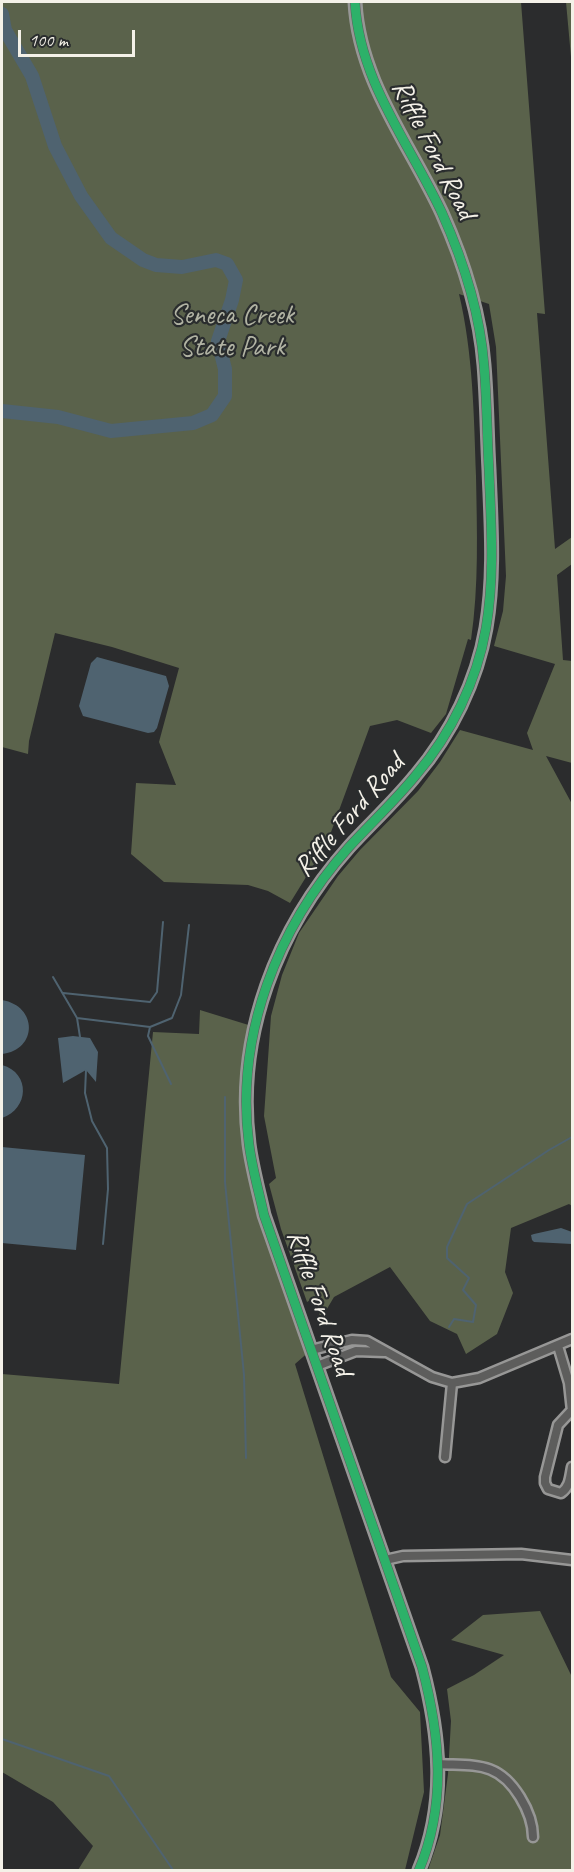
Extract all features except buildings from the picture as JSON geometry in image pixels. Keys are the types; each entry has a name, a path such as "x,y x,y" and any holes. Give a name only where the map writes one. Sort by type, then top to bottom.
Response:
{"street":[{"name":"Riffle Ford Road","path":"355,2 359,35 372,78 441,212 458,252 473,302 484,362 492,573 485,631 476,667 447,732 416,776 346,850 300,911 282,946 270,974 250,1053 247,1093 248,1142 264,1215 422,1666 436,1725 438,1764 436,1809 419,1870"},
{"path":"311,1350 352,1340 367,1341 432,1377 452,1383 479,1378 573,1339"},
{"path":"558,1346 569,1383 572,1411 558,1425 544,1483 548,1489 561,1493 565,1490 573,1467"},
{"path":"317,1366 357,1352 385,1352"},
{"path":"445,1457 452,1383"},
{"path":"385,1560 403,1556 521,1554 573,1560"},
{"path":"438,1764 483,1766 504,1776 512,1783 527,1807 533,1826 533,1837"}],"green space":[{"name":"Seneca Creek State Park","path":"2,2 521,2 545,314 537,313 555,549 572,537 572,564 557,575 563,660 572,661 572,763 546,756 572,804 572,1206 569,1204 511,1228 505,1272 513,1293 497,1334 466,1354 457,1334 430,1321 390,1267 334,1297 321,1319 314,1298 307,1302 281,1229 269,1184 276,1178 264,1116 271,1016 282,975 299,933 338,876 418,791 460,730 533,750 527,733 555,664 494,646 503,611 506,576 496,347 489,304 459,294 470,361 473,407 477,517 476,578 471,640 468,639 446,714 431,733 397,720 370,726 327,843 290,903 268,891 248,885 164,882 131,854 136,783 176,785 159,742 179,668 112,647 55,633 29,741 28,754 2,747"},
{"path":"566,2 572,2 572,68"},
{"path":"200,1010 255,1027 250,1053 253,1170 311,1350 295,1364 391,1677 420,1712 424,1792 405,1870 78,1870 93,1846 53,1802 2,1772 2,1374 119,1384 153,1032 199,1034"},
{"path":"540,1611 572,1677 572,1870 428,1870 440,1835 448,1774 451,1721 447,1689 474,1675 504,1655 451,1640 483,1615"}],"water":[{"path":"97,657 166,676 169,686 154,732 148,733 83,716 79,706 91,663"},
{"path":"2,1000 22,1010 29,1028 22,1045 14,1051 2,1054"},
{"path":"73,1036 90,1038 98,1052 96,1082 86,1070 63,1083 58,1038"},
{"path":"2,1065 18,1075 23,1091 22,1099 17,1107 2,1118"},
{"path":"2,1147 85,1155 76,1250 2,1243"},
{"path":"561,1228 572,1232 572,1244 532,1240 531,1235"}],"waterway":[{"path":"2,14 5,30 32,76 55,146 81,196 111,238 143,260 156,265 182,267 216,260 227,264 236,280 232,300 218,341 225,369 225,396 212,415 193,423 111,431 58,417 2,411"},
{"path":"63,993 150,1002 157,992 163,922"},
{"path":"77,1018 150,1027 172,1018 181,995 189,925"},
{"path":"53,977 77,1018 80,1037"},
{"path":"150,1027 148,1036 171,1084"},
{"path":"86,1070 85,1093 92,1121 107,1148 108,1189 103,1244"},
{"path":"225,1097 225,1182 244,1375 246,1458"},
{"path":"449,1327 454,1319 473,1322 476,1305 463,1290 469,1278 447,1258 447,1247 467,1204 572,1137"},
{"path":"2,1739 109,1776 173,1870"}],"cycle path":[{"path":"355,2 366,59 388,111 442,213 457,249 479,326 486,391 492,549 491,588 482,648 469,687 451,724 429,759 408,785 349,847 323,879 301,912 282,948 267,985 256,1024 249,1063 246,1104 250,1153 264,1215 422,1667 428,1692 436,1743 437,1794 434,1820 419,1870"}]}
